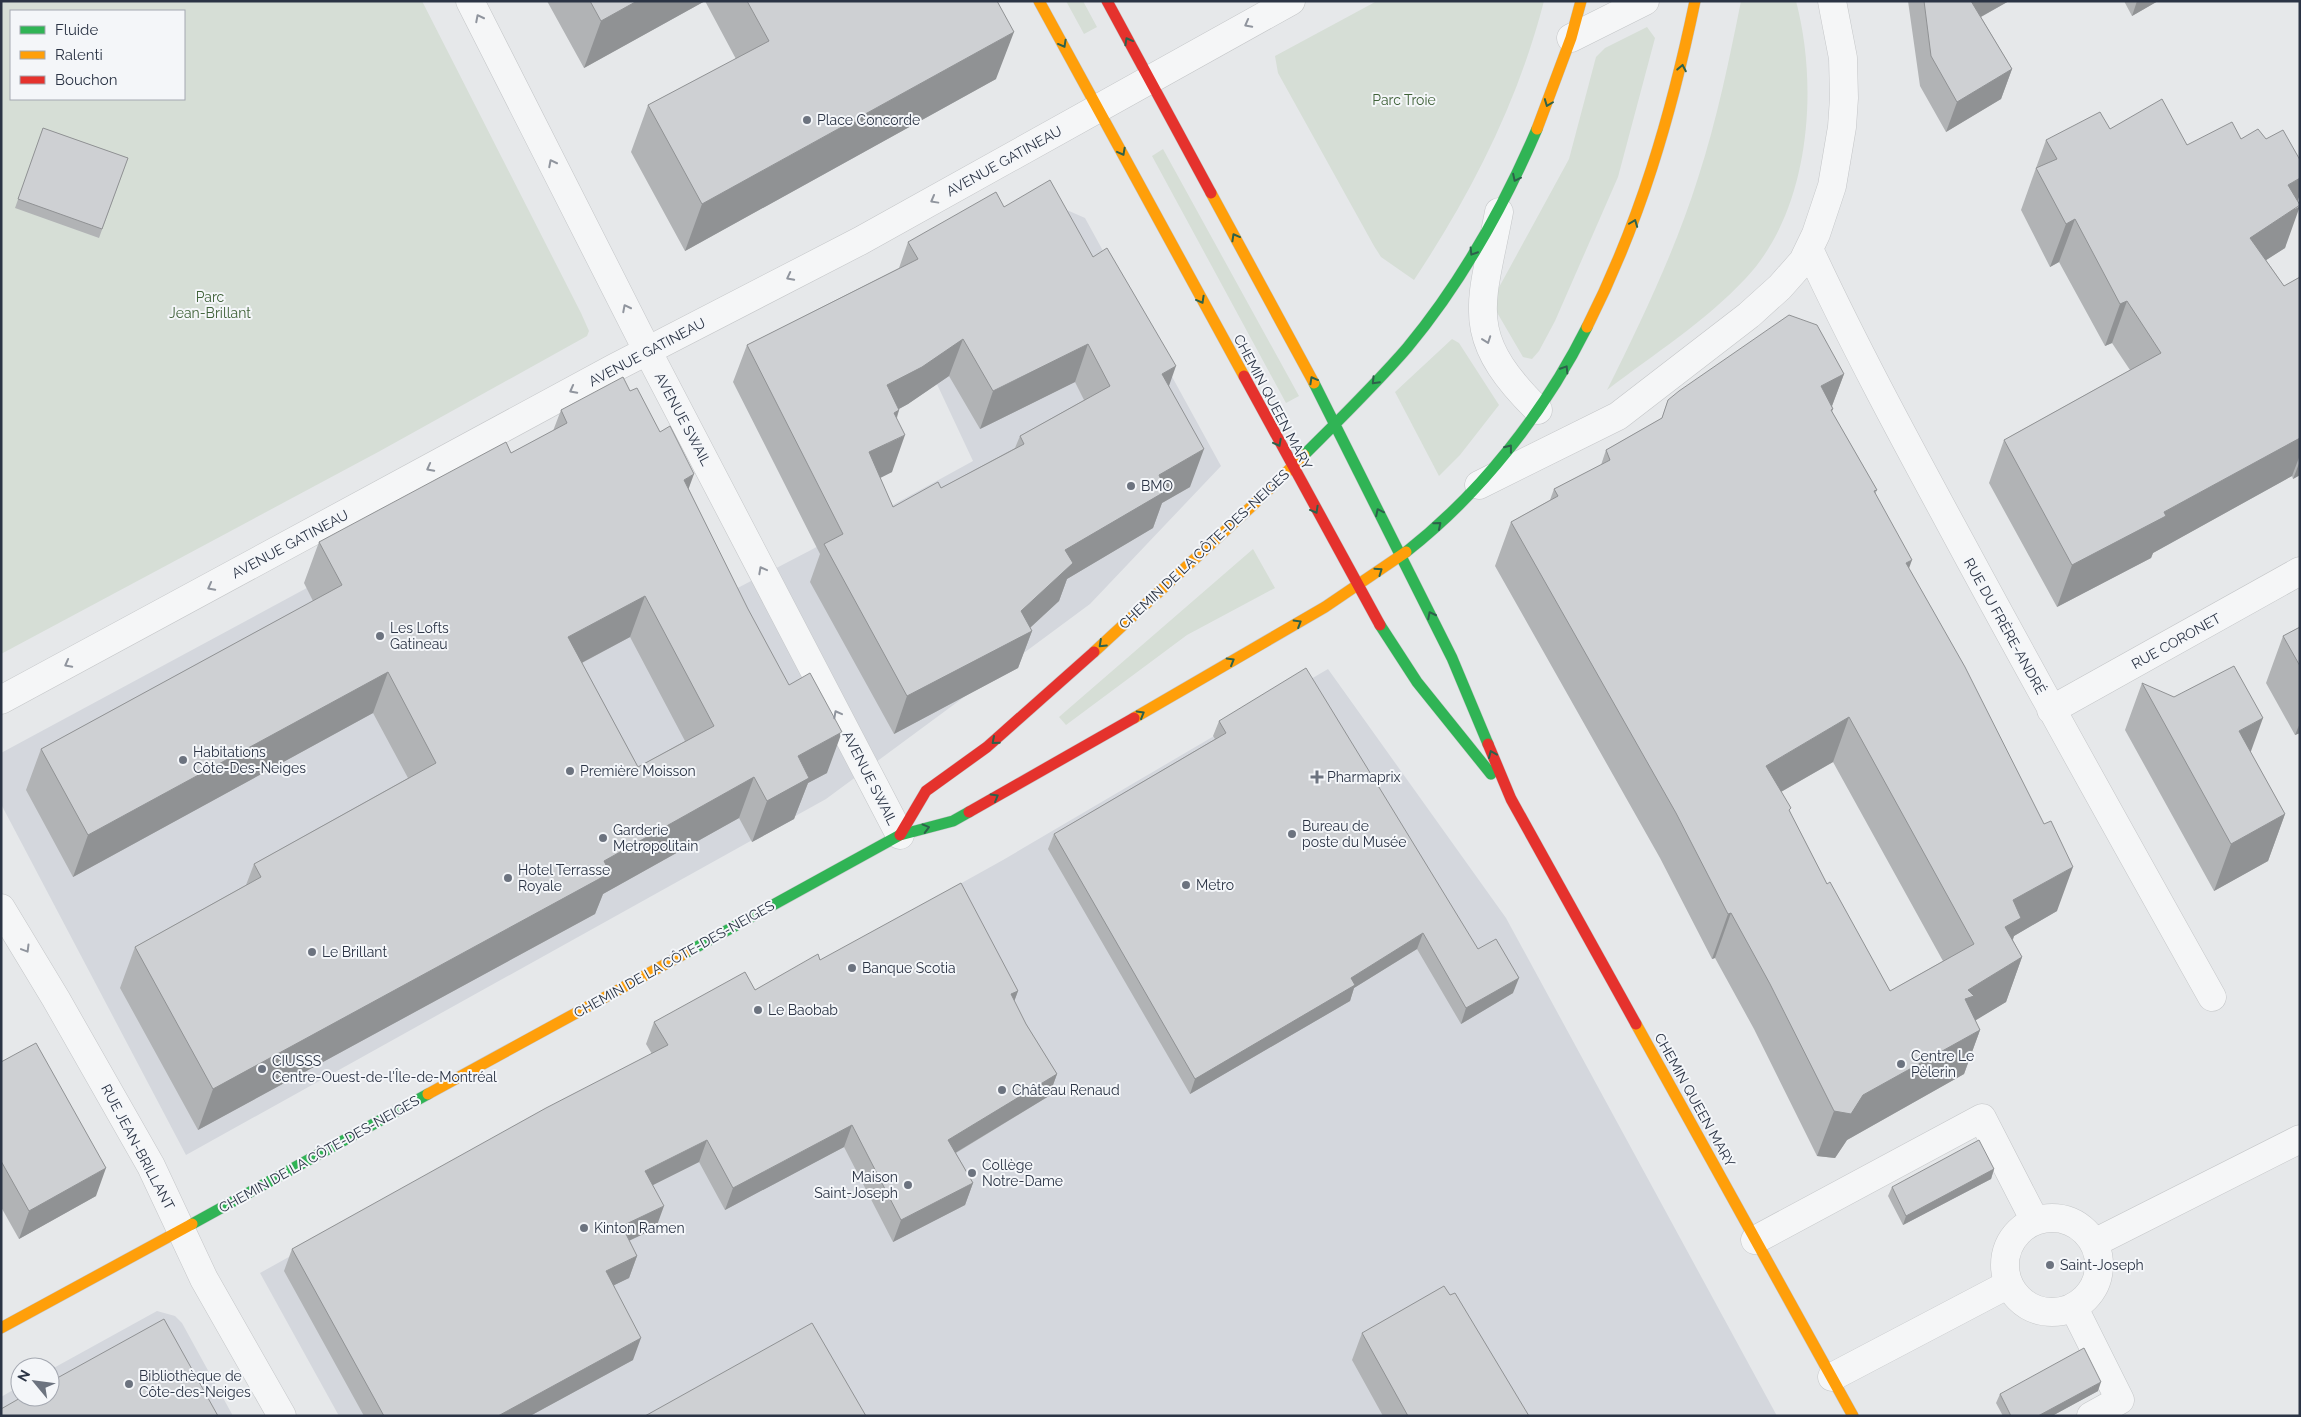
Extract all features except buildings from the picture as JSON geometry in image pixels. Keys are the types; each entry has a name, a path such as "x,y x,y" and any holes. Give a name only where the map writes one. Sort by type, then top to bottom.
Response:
{"main road":[{"name":"CHEMIN QUEEN MARY","path":"1039,1 1099,109 1291,468 1376,621 1417,682 1511,799"},
{"name":"CHEMIN QUEEN MARY","path":"1107,1 1336,422 1452,658 1511,799 1853,1416"},
{"name":"CHEMIN DE LA CÔTE-DES-NEIGES","path":"900,835 926,791 987,747 1032,708 1291,468 1390,366 1429,318 1499,211 1532,145 1571,38 1581,1"},
{"name":"CHEMIN DE LA CÔTE-DES-NEIGES","path":"1,1328 900,835 953,821 1298,623 1358,586 1401,556 1444,521 1479,484 1538,410 1572,357 1592,321 1632,228 1651,177 1679,81 1695,1"}],"street":[{"name":"AVENUE SWAIL","path":"470,1 648,352 900,835"},
{"name":"AVENUE GATINEAU","path":"1,700 648,352 860,241 1291,1"},
{"path":"1571,38 1645,1"},
{"name":"CHEMIN DE LA CÔTE-DES-NEIGES","path":"1479,484 1618,416 1749,315 1794,272 1809,249 1832,186 1842,127 1844,98 1843,58 1832,1"},
{"name":"CHEMIN DE LA CÔTE-DES-NEIGES","path":"1499,211 1482,304 1483,327 1488,344 1504,374 1538,410"},
{"name":"RUE DU FRÈRE-ANDRÉ","path":"1809,249 1886,405 2051,710 2212,998"},
{"name":"RUE CORONET","path":"2051,710 2300,571"},
{"name":"RUE JEAN-BRILLANT","path":"1,908 56,999 151,1166 204,1279 282,1416"},
{"path":"1755,1240 1982,1118 2035,1221"},
{"path":"2094,1243 2300,1140"},
{"path":"2049,1218 2062,1219 2075,1224 2087,1232 2094,1243 2099,1258 2099,1272 2095,1286 2086,1299 2074,1308 2060,1312 2044,1312 2029,1307 2017,1298 2009,1284 2005,1270 2006,1255 2012,1241 2022,1229 2035,1221 2049,1218"},
{"path":"1832,1377 2009,1284"},
{"path":"2074,1308 2120,1400 2090,1416"}],"shaded area":[{"path":"1044,200 1085,218 1221,466 1090,604 826,799 186,1155 1,804 1,753 631,413 728,593 811,550 973,461 935,380"},
{"path":"1328,669 1506,918 1777,1416 339,1416 260,1273 1003,860"},
{"path":"157,1311 175,1316 182,1323 233,1416 1,1416 1,1397 10,1392 10,1407 60,1407 60,1364"}],"green space":[{"name":"Parc Jean-Brillant","path":"1,1 422,1 589,331 587,336 380,451 1,654"},
{"path":"1066,1 1083,1 1097,27 1084,34"},
{"name":"Parc Troie","path":"1377,1 1544,1 1521,75 1491,146 1455,214 1414,280 1381,257 1374,246 1278,73 1275,56"},
{"path":"1741,1 1796,1 1803,35 1807,71 1804,147 1796,183 1784,218 1767,250 1746,278 1730,294 1679,337 1607,390 1657,286 1689,205 1717,112"},
{"path":"1647,27 1655,38 1618,177 1555,321 1539,351 1532,359 1523,357 1495,309 1497,291 1569,159 1596,57 1605,48"},
{"path":"1163,149 1299,396 1286,403 1152,156"},
{"path":"1452,339 1459,343 1499,405 1460,455 1439,476 1395,392"},
{"path":"1253,549 1275,588 1187,635 1066,725 1059,717"}],"traffic: fast":[{"path":"1304,455 1395,362 1427,323 1463,270 1496,215 1537,129"},
{"path":"1406,552 1460,504 1508,450 1551,390 1587,327"},
{"path":"1314,383 1452,658 1488,744"},
{"path":"1380,625 1417,682 1491,774"},
{"path":"684,954 900,835 953,821 969,812"},
{"path":"192,1224 428,1094"}],"traffic: slow":[{"path":"1039,1 1244,376"},
{"path":"1537,129 1571,38 1581,1"},
{"path":"1587,327 1623,248 1652,168 1686,44 1695,1"},
{"path":"1211,193 1314,383"},
{"path":"1094,652 1253,505 1304,455"},
{"path":"1134,718 1325,607 1406,552"},
{"path":"428,1094 684,954"},
{"path":"1636,1024 1853,1416"},
{"path":"1,1328 192,1224"}],"traffic: jam":[{"path":"1107,1 1211,193"},
{"path":"1244,376 1380,625"},
{"path":"900,835 926,791 987,747 1094,652"},
{"path":"969,812 1134,718"},
{"path":"1488,744 1511,799 1636,1024"}],"place":[{"name":"Place Concorde","path":"807,120"},
{"name":"BMO","path":"1131,486"},
{"name":"Les Lofts Gatineau","path":"380,636"},
{"name":"Habitations Côte-Des-Neiges","path":"183,760"},
{"name":"Première Moisson","path":"570,771"},
{"name":"Pharmaprix","path":"1317,777"},
{"name":"Bureau de poste du Musée","path":"1292,834"},
{"name":"Garderie Metropolitain","path":"603,838"},
{"name":"Hotel Terrasse Royale","path":"508,878"},
{"name":"Metro","path":"1186,885"},
{"name":"Le Brillant","path":"312,952"},
{"name":"Banque Scotia","path":"852,968"},
{"name":"Le Baobab","path":"758,1010"},
{"name":"Centre Le Pèlerin","path":"1901,1064"},
{"name":"CIUSSS Centre-Ouest-de-l'Île-de-Montréal","path":"262,1069"},
{"name":"Château Renaud","path":"1002,1090"},
{"name":"Collège Notre-Dame","path":"972,1173"},
{"name":"Maison Saint-Joseph","path":"908,1185"},
{"name":"Kinton Ramen","path":"584,1228"},
{"name":"Saint-Joseph","path":"2050,1265"},
{"name":"Bibliothèque de Côte-des-Neiges","path":"129,1384"}]}
